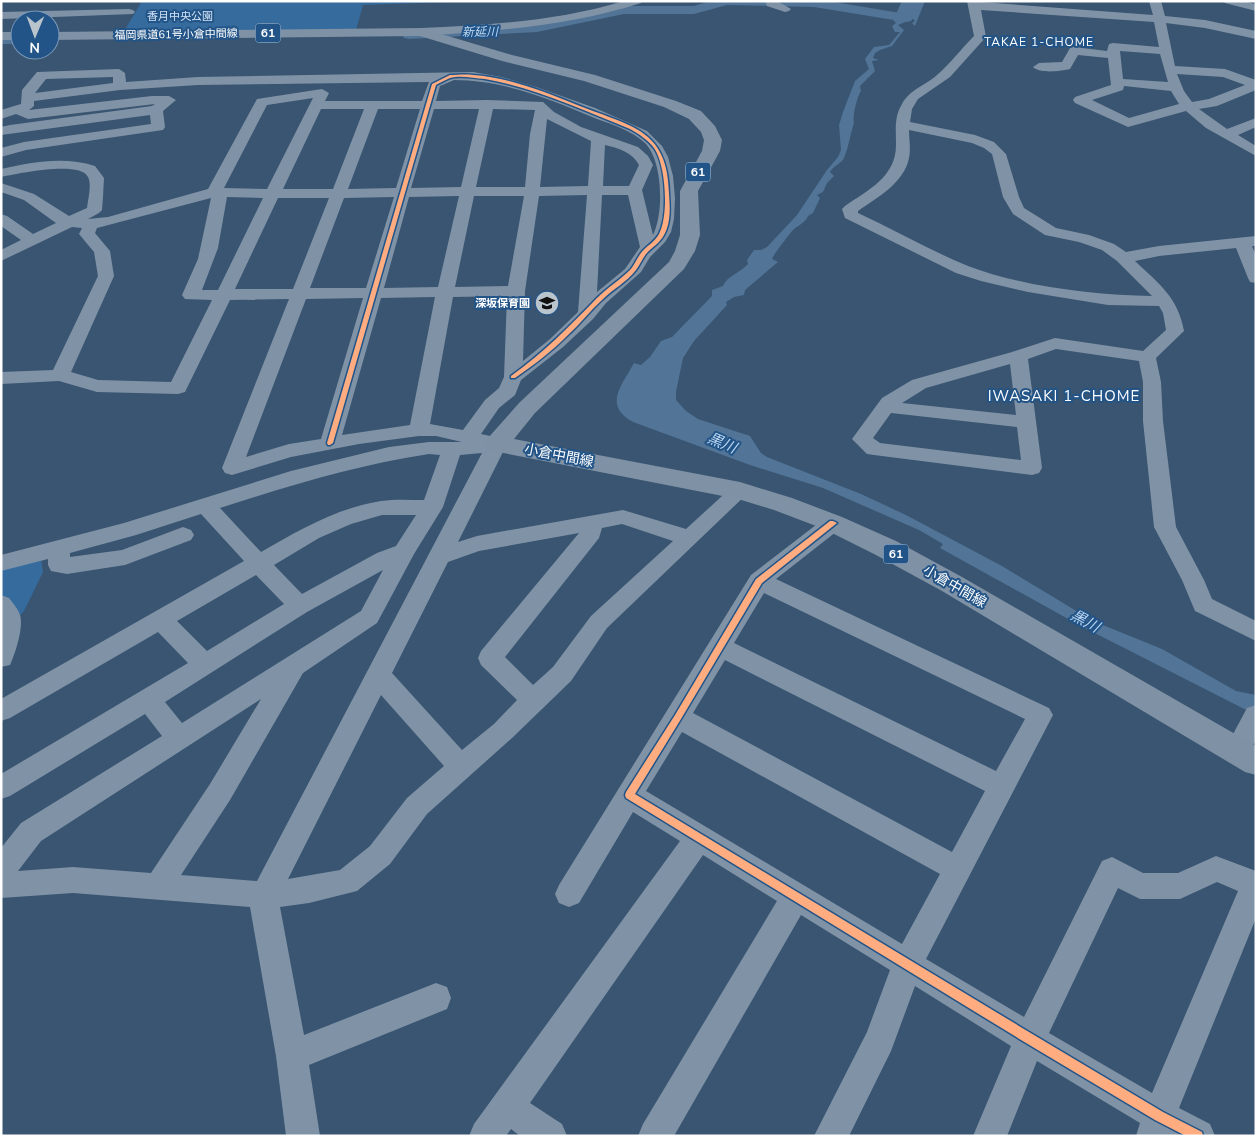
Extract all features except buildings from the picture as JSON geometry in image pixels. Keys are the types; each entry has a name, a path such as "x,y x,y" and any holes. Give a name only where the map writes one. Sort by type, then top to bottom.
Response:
{"main road":[{"name":"福岡県道61号小倉中間線","path":"60,36 421,32"},
{"name":"小倉中間線","path":"421,32 490,53 589,78 670,104 695,115 709,130 713,140 710,151 689,191 690,235 685,252 677,265 527,408 498,444 740,491 783,504 833,523 886,548 1249,739"}],"street":[{"path":"116,35 136,1"},
{"path":"421,32 523,26 606,10 638,1"},
{"path":"771,1 771,4 785,9"},
{"path":"1229,1 1256,8"},
{"path":"1165,301 1108,300 1028,287 962,270 851,215 850,209 890,180 902,164 904,153 902,124 907,106 915,93 935,84 980,37 974,4 1205,24 1256,35"},
{"path":"1156,4 1175,87 1188,107 1202,119 1256,152"},
{"path":"1,16 129,12"},
{"path":"1166,51 1113,47 1116,55 1118,87 1080,100 1128,123 1188,107 1212,103 1256,84"},
{"path":"1039,67 1066,66 1074,51 1116,55"},
{"path":"1171,70 1225,73 1256,84"},
{"path":"1,114 27,106 30,98 29,90 42,75 119,74 120,86"},
{"path":"330,443 434,84 449,78"},
{"path":"30,98 120,86 211,81 485,79 541,91 642,133 664,159 667,173 667,208 663,232 635,268 596,303 587,315 531,364 513,377"},
{"path":"203,96 211,81"},
{"path":"1118,82 1175,87"},
{"path":"1,378 60,375 96,386 178,388 322,93 262,102 214,192"},
{"path":"1,132 10,128 156,110 169,100 152,100 28,116 16,109"},
{"path":"374,104 302,293 232,468 289,451 419,430 436,430 460,444"},
{"path":"419,430 445,292 487,104"},
{"path":"317,105 538,105 550,117 598,138 626,145 643,157 646,165 634,190 649,249"},
{"path":"1,153 24,146 158,127 156,110"},
{"path":"1,870 31,832 369,617 404,552 432,507 460,444 492,404 508,391 513,377 516,291 532,192 537,134 542,110"},
{"path":"1233,137 1256,122"},
{"path":"902,124 946,135 972,138 997,149 1011,197 1018,211 1051,232 1083,238 1108,247 1123,258 1160,294 1172,313 1175,331 1147,357"},
{"path":"1233,137 1256,147"},
{"path":"587,315 598,138"},
{"path":"1,173 46,164 81,166 92,170 96,176 94,210 1,256"},
{"path":"1,187 29,197 68,222 92,224 214,192 340,194 634,190"},
{"path":"214,192 219,197 212,243 203,272 191,295 516,291"},
{"path":"1,219 32,240"},
{"path":"60,375 106,276 102,251 87,234 92,224"},
{"path":"1123,258 1159,251 1249,242 1256,278"},
{"path":"1018,356 1032,468 874,449 862,439 889,402 919,384 1018,356 1056,343 1147,357"},
{"path":"1147,357 1152,382 1153,421 1166,527 1193,580 1203,605 1256,632"},
{"path":"886,407 1026,422"},
{"path":"1,564 59,550 291,478 389,454 460,444 498,444 265,895 265,909 292,1056 303,1136"},
{"path":"1,885 73,880 156,888 265,895 309,890 346,882 380,855 418,806 504,731 533,700 562,674 599,622 740,491"},
{"path":"205,506 299,606"},
{"path":"1,711 311,533 344,518 382,508 432,507"},
{"path":"441,556 477,544 623,517 689,538"},
{"path":"533,700 490,658 591,533 591,522"},
{"path":"569,894 628,795 678,717 758,581 833,523"},
{"path":"59,550 59,564 67,566 125,557 183,534"},
{"path":"1,788 148,700 299,606 385,559 404,552"},
{"path":"758,581 1040,715 907,965 880,1040 831,1136"},
{"path":"1,604 9,616 6,643 1,658"},
{"path":"160,619 205,664"},
{"path":"719,646 1001,786"},
{"path":"156,888 220,792 294,666"},
{"path":"378,675 462,768"},
{"path":"148,700 180,738"},
{"path":"678,717 959,870"},
{"path":"628,795 1030,1039 1156,1126 1198,1136"},
{"path":"486,1136 698,839"},
{"path":"990,1136 1030,1039 1112,870 1140,886 1180,886 1216,869 1255,885 1156,1126"},
{"path":"655,1136 796,896"},
{"path":"292,1056 436,998"},
{"path":"507,1107 550,1136"}],"green space":[{"name":"香月中央公園","path":"142,1 474,1 363,5 356,30 123,33"},
{"path":"41,558 43,572 24,611 1,635 1,559"}],"water":[{"name":"黒川","path":"902,1 925,1 915,26 912,23 915,21 913,19 898,25 904,30 892,46 875,53 873,58 879,60 872,61 875,71 860,86 861,91 855,107 854,123 847,149 843,160 830,172 834,176 827,183 823,192 817,195 820,198 813,213 794,229 775,253 772,259 778,262 745,290 744,295 734,297 726,302 727,305 694,341 683,358 676,400 686,411 698,419 750,436 761,453 767,457 861,494 906,515 1002,566 1093,621 1162,649 1236,691 1256,695 1256,715 1079,625 940,548 943,544 919,530 823,488 750,465 633,422 624,416 619,409 617,395 634,363 641,365 650,357 661,341 672,337 712,296 712,290 723,286 727,280 748,264 747,260 754,250 761,250 767,247 797,215 838,157 841,150 839,125 855,81 869,69 865,59 874,47 889,45 900,32 895,32 892,26 896,23 893,20"}],"waterway":[{"name":"新延川","path":"409,35 537,28 624,10 694,10 727,1 814,3 906,18"},
{"name":"新延川","path":"1,40 10,40"}],"cycle path":[{"path":"330,443 434,84 450,77 473,76 501,81 562,100 632,128 651,141 657,149 664,166 667,186 667,211 661,235 643,254 631,273 600,299 556,343 513,377"},
{"path":"833,523 759,581 629,795 1030,1039 1159,1116 1198,1136"}],"place":[{"name":"深坂保育園","path":"547,303"}],"district":[{"name":"TAKAE 1-CHOME","path":"1039,42"},
{"name":"IWASAKI 1-CHOME","path":"1064,396"}]}
